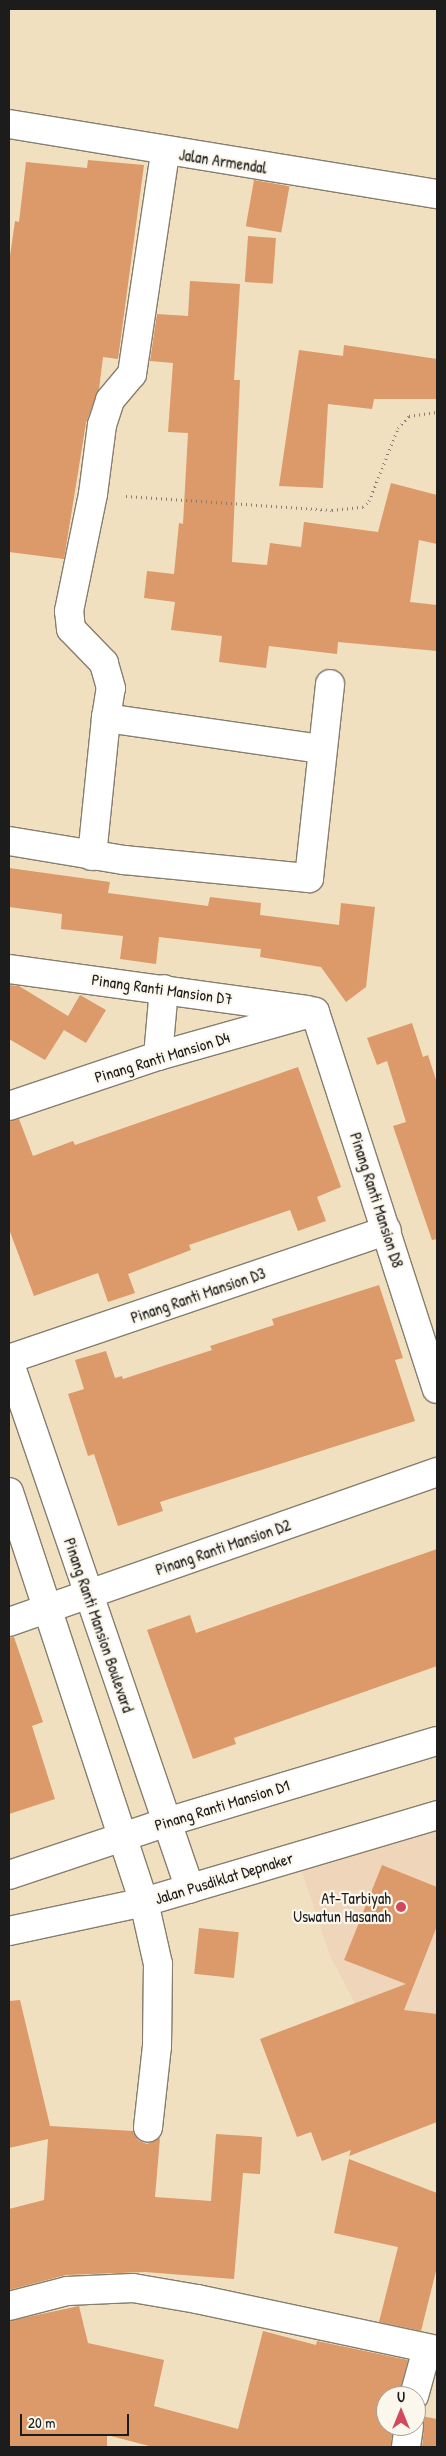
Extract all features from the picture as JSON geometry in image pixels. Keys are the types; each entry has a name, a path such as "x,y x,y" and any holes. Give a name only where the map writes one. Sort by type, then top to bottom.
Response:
{"street":[{"name":"Jalan Armendal","path":"9,124 165,152 437,194"},
{"path":"92,856 106,718 111,688 104,663 71,629 69,611 93,494 102,425 110,400 132,374 165,152"},
{"path":"9,840 92,856 309,878 330,684"},
{"path":"106,718 322,749"},
{"name":"Pinang Ranti Mansion D7","path":"9,968 315,1012"},
{"path":"158,1056 164,989"},
{"name":"Pinang Ranti Mansion D4","path":"9,1106 158,1056 315,1012"},
{"name":"Pinang Ranti Mansion D8","path":"315,1012 437,1389"},
{"name":"Pinang Ranti Mansion D3","path":"9,1360 387,1230"},
{"name":"Pinang Ranti Mansion Boulevard","path":"9,1360 190,1889"},
{"name":"Pinang Ranti Mansion D2","path":"9,1622 437,1472"},
{"path":"9,1492 144,1902 158,1964 157,2046 148,2128"},
{"name":"Pinang Ranti Mansion D1","path":"9,1875 122,1836 437,1741"},
{"name":"Jalan Pusdiklat Depnaker","path":"9,1931 144,1902 437,1815"},
{"path":"9,2306 67,2291 133,2288 197,2299 432,2349 418,2386"}],"path":[{"path":"93,494 332,510 354,509 369,501 403,422 409,416 437,412"}],"shaded area":[{"path":"437,1825 437,2065 384,2059 330,1956 300,1866"}],"building":[{"path":"88,160 144,165 118,359 103,357 99,389 86,423 64,559 9,552 9,263 15,221 19,222 26,162 87,168"},
{"path":"254,180 289,186 281,233 246,226"},
{"path":"248,236 276,238 273,284 245,282"},
{"path":"190,281 240,284 234,380 240,380 232,562 267,565 270,543 301,547 304,522 378,532 391,483 437,495 437,544 419,540 410,602 437,605 437,651 338,642 337,654 269,646 266,668 219,662 222,636 171,630 175,602 144,598 147,571 174,574 179,523 183,524 188,433 168,432 173,363 150,361 157,314 188,316"},
{"path":"344,345 437,359 437,399 374,399 372,409 328,404 323,488 279,486 299,350 343,356"},
{"path":"9,868 110,882 108,893 208,906 210,897 261,903 260,915 339,925 341,903 375,907 366,987 346,1002 321,967 260,957 261,949 159,937 156,964 120,959 123,936 61,929 62,914 9,907"},
{"path":"9,985 19,986 68,1016 80,995 106,1010 86,1043 64,1030 45,1060 9,1039"},
{"path":"412,1023 423,1057 428,1055 437,1083 437,1239 432,1240 393,1126 406,1122 387,1061 377,1065 367,1038"},
{"path":"298,1067 341,1187 317,1197 326,1221 298,1231 290,1210 189,1245 191,1250 128,1274 135,1293 108,1302 98,1273 34,1296 9,1229 9,1121 19,1119 33,1156 73,1141 75,1145"},
{"path":"379,1285 403,1358 395,1360 415,1421 160,1502 163,1511 118,1526 94,1454 88,1456 68,1394 84,1389 75,1360 106,1351 115,1378 122,1376 123,1379 212,1350 210,1346 274,1325 272,1319"},
{"path":"437,1549 437,1666 234,1738 236,1744 193,1759 147,1630 190,1615 196,1633"},
{"path":"14,1637 43,1722 32,1726 55,1799 9,1814 9,1638"},
{"path":"382,1865 437,1887 437,1926 404,2010 437,2014 437,2122 349,2156 351,2150 322,2161 311,2132 297,2137 260,2039 406,1984 344,1960"},
{"path":"199,1928 239,1932 234,1978 194,1974"},
{"path":"20,2000 50,2126 133,2131 138,2140 147,2144 160,2138 155,2197 211,2201 216,2134 262,2137 260,2174 243,2173 234,2279 145,2272 66,2275 9,2290 9,2209 44,2200 48,2139 9,2148 9,2001"},
{"path":"349,2159 437,2193 437,2267 421,2331 379,2322 398,2247 334,2233"},
{"path":"79,2306 88,2343 164,2360 154,2406 238,2429 263,2331 316,2345 317,2341 408,2360 402,2386 376,2386 376,2436 392,2436 391,2447 153,2447 107,2435 107,2447 9,2447 9,2321"},
{"path":"426,2417 437,2419 437,2447 422,2447 423,2436 426,2436"}],"place":[{"name":"At-Tarbiyah Uswatun Hasanah","path":"401,1907"}]}
